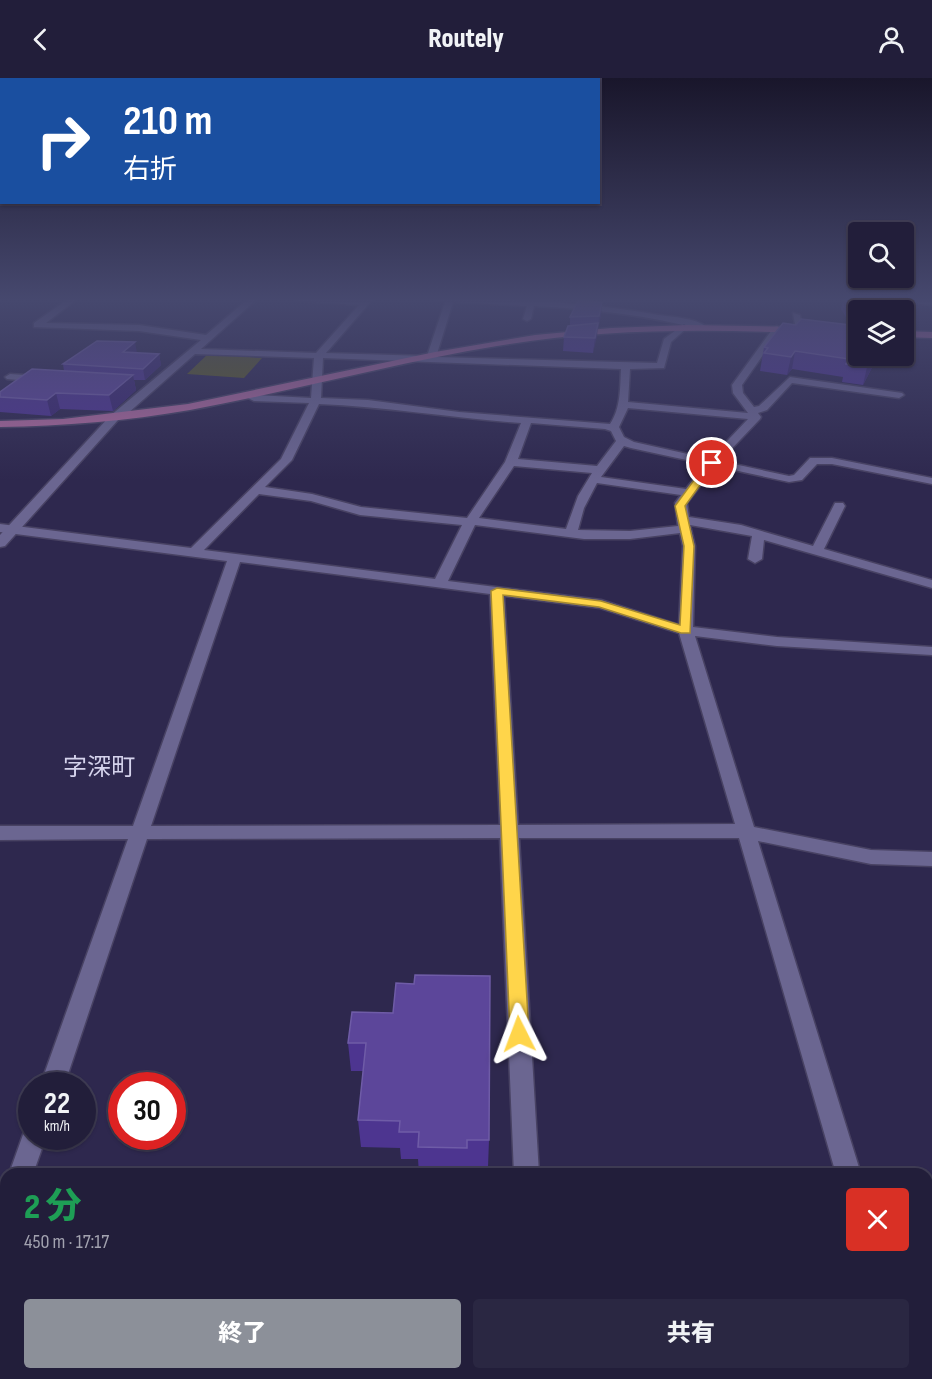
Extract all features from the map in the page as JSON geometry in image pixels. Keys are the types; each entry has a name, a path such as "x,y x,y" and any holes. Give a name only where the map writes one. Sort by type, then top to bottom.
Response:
{"main road":[{"path":"0,423 114,418 247,395 416,360"}],"street":[{"path":"0,543 6,529 114,418 181,360"},
{"path":"194,553 259,490 286,460 316,400 318,360"},
{"path":"440,360 661,366 662,360"},
{"path":"754,414 738,393 737,386 755,360"},
{"path":"247,395 254,398 376,404 459,415 528,419 612,428 618,423 626,366"},
{"path":"10,377 46,379"},
{"path":"847,1168 686,631 689,546 680,506 712,463 754,414 763,408 790,380 898,395"},
{"path":"140,385 151,386"},
{"path":"622,404 754,414"},
{"path":"439,585 471,522 511,462 528,419"},
{"path":"612,428 622,441 635,446 789,479 798,478 814,460 832,461 932,481"},
{"path":"571,534 581,502 596,475 622,441"},
{"path":"511,462 596,475 688,493"},
{"path":"259,490 312,498 360,511 571,534 630,535 685,525 734,528 932,584"},
{"path":"817,551 838,506"},
{"path":"6,529 601,604 686,631 743,639 932,651"},
{"path":"755,559 759,534"},
{"path":"57,1072 235,558"},
{"path":"497,591 527,1168"},
{"path":"0,833 747,832 871,857 932,859"},
{"path":"23,1168 29,1150"}],"shaded area":[{"path":"202,360 260,360 244,378 187,374"}],"building":[{"path":"69,360 153,360 143,369 63,364"},
{"path":"32,369 133,375 109,395 56,393 47,400 0,397 0,392"},
{"path":"415,975 490,976 489,1140 467,1140 467,1148 418,1147 419,1132 399,1132 400,1121 358,1120 366,1043 348,1043 352,1012 393,1013 396,983 414,984"}],"district":[{"name":"字深町","path":"99,767"}],"route":[{"path":"519,1034 497,591 601,604 686,631 689,546 680,506 712,463"}]}
